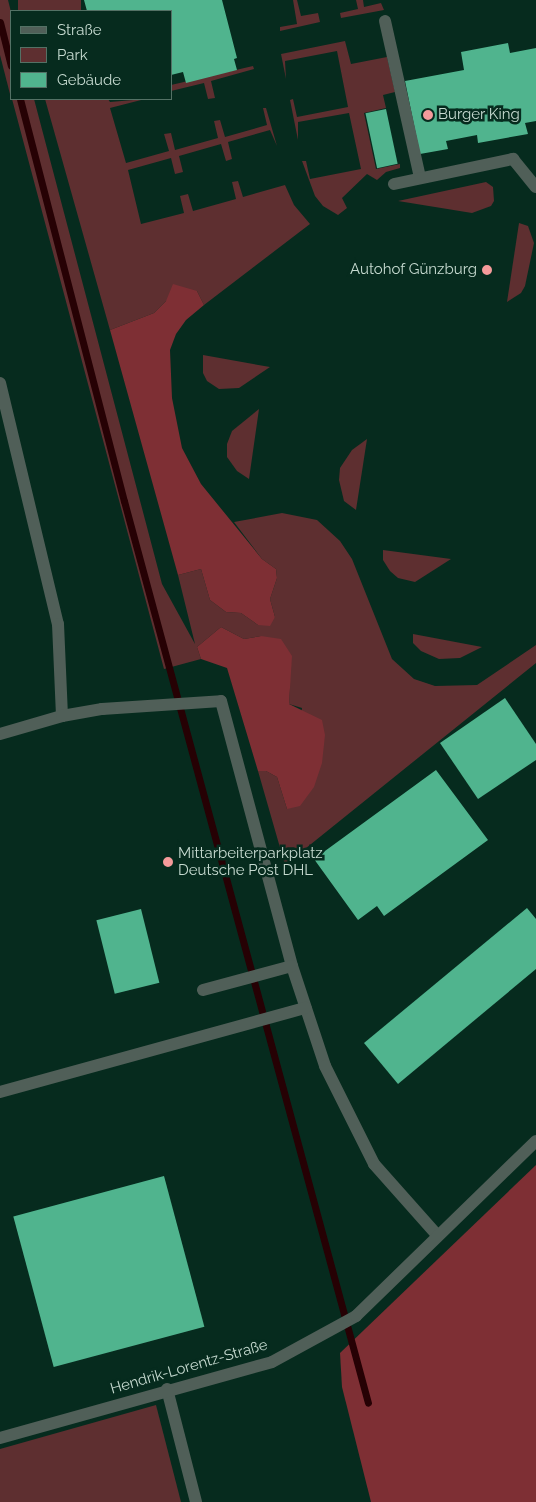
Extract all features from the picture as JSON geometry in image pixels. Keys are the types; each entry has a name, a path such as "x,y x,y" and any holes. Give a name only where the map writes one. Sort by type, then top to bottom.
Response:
{"street":[{"path":"385,21 420,178"},
{"path":"394,184 513,159 536,187"},
{"path":"0,384 58,624 62,716"},
{"path":"0,734 62,716 102,709 222,701 292,966 324,1066 374,1164 437,1235"},
{"path":"203,990 292,966"},
{"path":"0,1092 306,1008"},
{"name":"Hendrik-Lorentz-Straße","path":"0,1438 167,1389 272,1362 356,1316 437,1235 536,1141"},
{"path":"167,1389 196,1502"}],"green space":[{"path":"0,0 8,0 10,10 10,94 0,55"},
{"path":"18,0 81,0 81,10 18,10"},
{"path":"293,0 297,0 301,16 318,13 320,22 280,31 280,27 297,24"},
{"path":"356,0 363,0 364,7 381,3 384,10 341,18 340,13 358,9"},
{"path":"345,41 351,64 387,57 395,92 383,95 386,108 364,113 376,169 400,164 400,168 386,172 377,180 367,174 342,198 347,208 338,215 323,206 315,196 302,161 306,161 310,179 361,169 349,113 298,122 298,140 290,100 293,99 297,117 348,107 337,51 285,61 286,79 281,54"},
{"path":"253,66 254,69 211,81 215,98 208,99 204,83 172,91 172,85"},
{"path":"12,100 34,100 162,584 195,644 178,575 201,569 210,600 226,612 241,613 258,625 275,617 270,599 277,578 276,569 262,559 234,522 282,513 317,520 340,541 352,559 392,659 414,679 435,686 477,685 536,645 536,663 285,865 258,771 266,771 277,777 287,809 302,708 289,704 290,681 261,636 244,639 221,627 197,647 201,659 164,669"},
{"path":"45,100 109,100 110,102 141,100 110,108 126,163 169,151 164,134 171,133 175,150 218,138 214,121 220,120 225,137 267,125 263,108 266,108 277,146 270,130 228,142 232,159 226,161 221,144 179,156 183,172 175,174 171,158 128,170 141,224 184,213 180,196 188,194 193,211 236,199 232,182 238,181 243,197 285,185 294,205 310,224 204,305 197,291 166,301 154,313 110,330"},
{"path":"486,182 493,187 494,201 491,206 472,213 398,201"},
{"path":"519,223 528,226 534,243 525,286 521,293 507,302"},
{"path":"203,355 270,367 239,388 219,389 207,381 203,373"},
{"path":"259,409 249,479 237,471 227,457 227,444 232,431"},
{"path":"367,439 356,510 344,501 339,480 340,468 352,450"},
{"path":"383,550 451,559 415,582 398,578 390,571 383,560"},
{"path":"413,634 482,647 460,658 439,659 421,651 413,643"},
{"path":"156,1405 181,1502 0,1502 0,1449"}],"shaded area":[{"path":"173,284 197,291 204,305 186,320 176,334 170,350 172,398 182,448 201,484 262,559 276,569 277,578 270,599 275,617 270,626 258,625 241,613 226,612 210,600 201,569 178,575 110,330 154,313 166,301"},
{"path":"221,627 244,639 261,636 281,639 292,656 289,704 322,720 325,735 322,763 314,787 300,806 287,809 277,777 266,771 258,771 227,668 201,659 197,647"},
{"path":"536,1165 536,1502 371,1502 342,1387 340,1353"}],"building":[{"path":"84,0 222,0 237,58 234,59 237,70 186,83 183,72 172,75 172,10 87,10"},
{"path":"508,43 510,53 536,48 536,121 525,123 528,134 478,143 477,135 446,141 448,149 420,154 405,81 464,70 461,52"},
{"path":"386,109 398,164 377,168 365,113"},
{"path":"505,698 536,744 536,760 478,799 440,743"},
{"path":"436,770 488,840 384,916 377,906 358,920 314,859"},
{"path":"527,908 536,919 536,969 398,1084 364,1043"},
{"path":"141,909 159,983 115,994 96,920"},
{"path":"164,1176 204,1327 54,1367 13,1216"}],"waterway":[{"path":"0,22 10,62"},
{"path":"20,100 124,501 368,1403"}],"place":[{"name":"Burger King","path":"428,115"},
{"name":"Autohof Günzburg","path":"487,270"},
{"name":"Mittarbeiterparkplatz Deutsche Post DHL","path":"168,862"}]}
